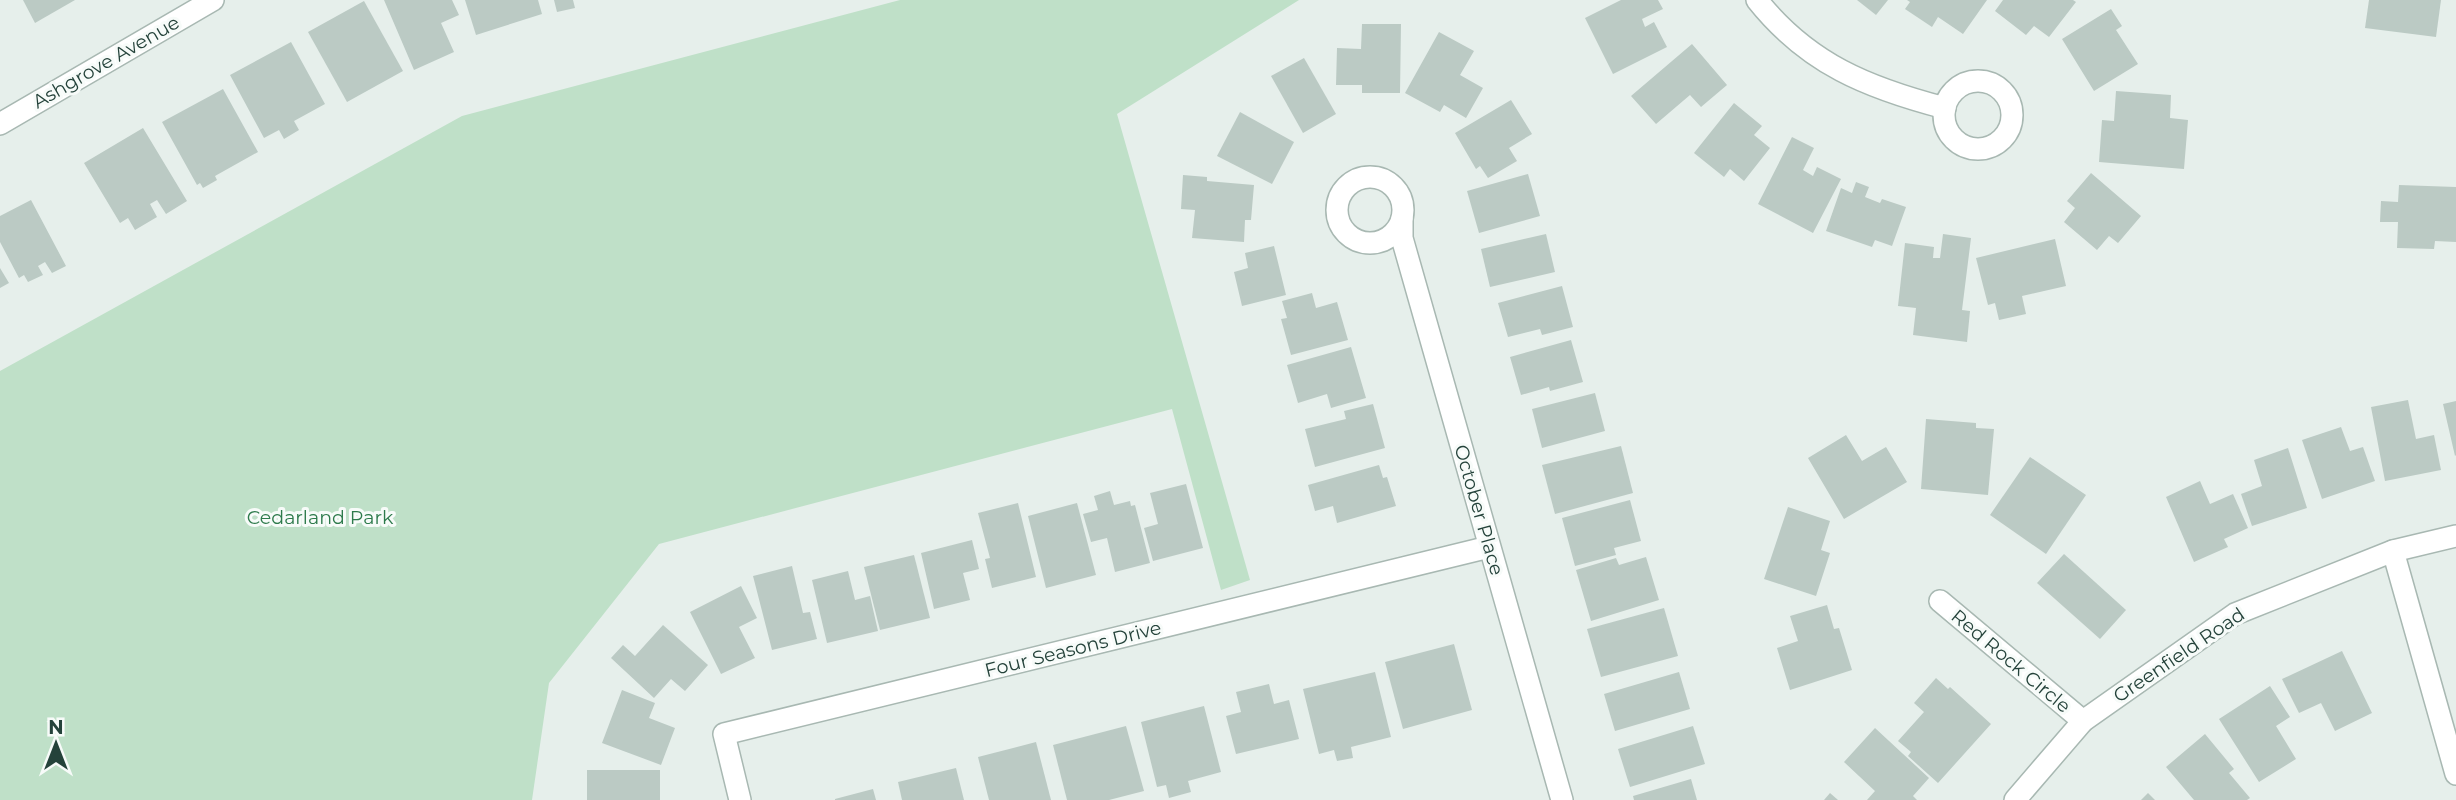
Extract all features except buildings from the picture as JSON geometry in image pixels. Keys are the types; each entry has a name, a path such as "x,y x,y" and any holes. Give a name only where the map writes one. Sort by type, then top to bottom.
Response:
{"street":[{"name":"Ashgrove Avenue","path":"3,116 213,0"},
{"path":"1757,0 1782,30 1824,61 1847,74 1918,101 1945,108"},
{"name":"October Place","path":"1402,219 1402,238 1562,800"},
{"name":"Greenfield Road","path":"2015,800 2083,720 2235,614 2393,551 2456,536"},
{"name":"Four Seasons Drive","path":"740,800 724,734 1489,547"},
{"path":"2393,551 2456,774"},
{"name":"Red Rock Circle","path":"1940,601 2083,720"}],"green space":[{"name":"Cedarland Park","path":"900,0 1299,0 1117,114 1250,580 1221,590 1172,409 659,544 549,683 532,800 0,800 0,371 462,116"}]}
